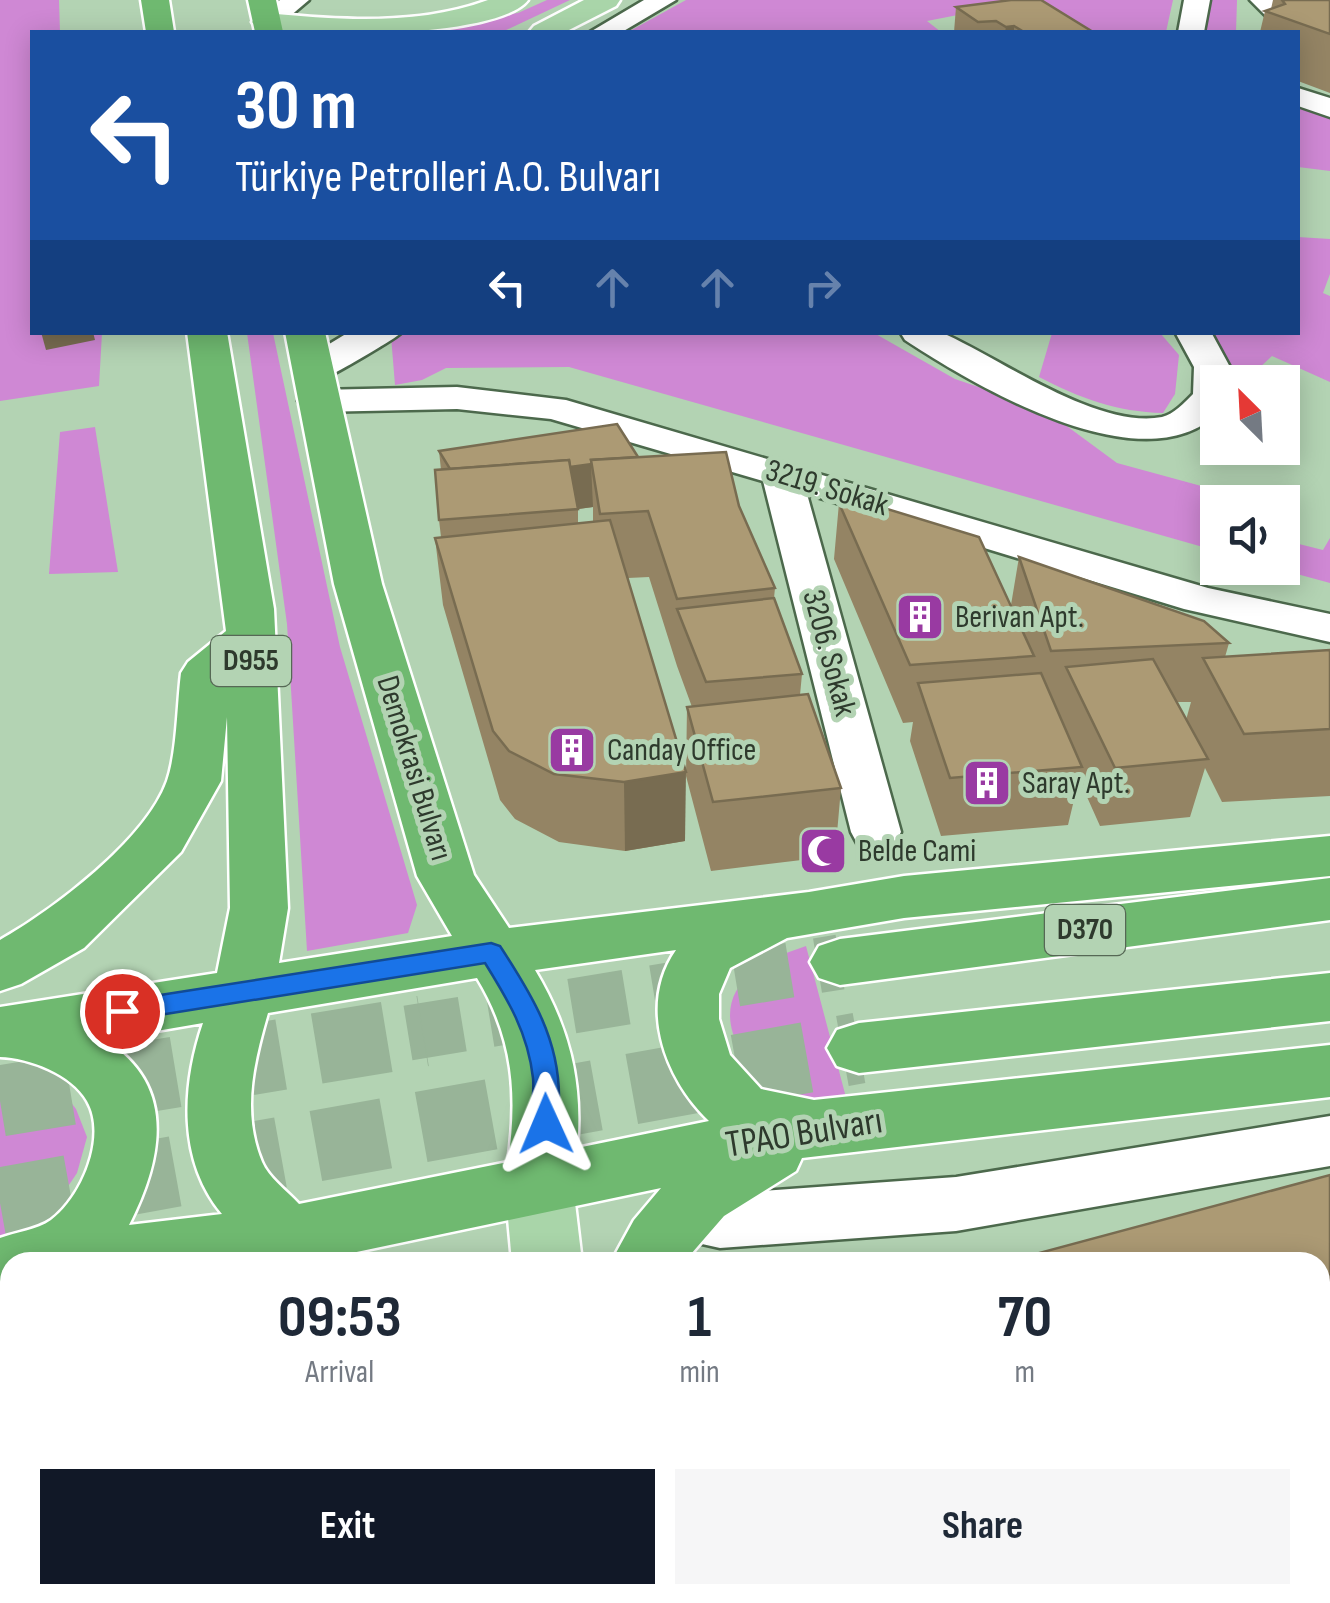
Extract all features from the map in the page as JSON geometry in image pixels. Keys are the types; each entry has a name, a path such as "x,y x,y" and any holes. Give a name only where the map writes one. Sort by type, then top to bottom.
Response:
{"highway":[{"path":"155,0 160,30"},
{"name":"D955","path":"207,335 250,609 259,908 244,991"},
{"name":"Demokrasi Bulvarı","path":"311,368 358,584 446,876 527,1008 539,1043 546,1079 539,1186"},
{"path":"0,968 62,932 116,886 161,838 194,781 206,674 250,637"},
{"path":"0,1032 491,953 825,938 904,897 1330,856"},
{"name":"D370","path":"825,938 1330,899"},
{"path":"822,1126 757,1118 726,1099 696,1059 688,1014 692,978 707,953 738,934 825,938"},
{"path":"244,991 223,1058 218,1098 220,1132 228,1163 242,1188 289,1250"},
{"path":"859,1048 1330,996"},
{"path":"0,1032 39,1038 82,1054 112,1081 126,1116 126,1158 108,1202 74,1244 50,1252"},
{"name":"TPAO Bulvarı","path":"257,1252 289,1250 539,1186 822,1126 1330,1071"},
{"path":"663,1239 711,1183 822,1126"}],"main road":[{"path":"266,18 307,26 410,24 453,18 514,0"},
{"path":"548,30 606,0"},
{"path":"539,1186 546,1252"}],"street":[{"path":"266,18 296,0"},
{"path":"607,30 663,0"},
{"path":"1190,30 1197,0"},
{"path":"1263,0 1276,11 1330,30"},
{"path":"1300,98 1330,108"},
{"path":"311,368 376,335"},
{"path":"922,335 1050,402 1139,431 1186,422 1212,397 1212,367 1195,335"},
{"name":"3219. Sokak","path":"311,368 457,398 553,408 1200,600 1330,628"},
{"name":"3206. Sokak","path":"781,474 876,832"},
{"path":"1200,600 1289,641 1330,654"},
{"path":"663,1239 720,1221 956,1204 1330,1141"}],"shaded area":[{"path":"0,0 59,0 60,30 30,30 30,335 102,335 99,386 0,401"},
{"path":"547,0 570,0 506,30 391,30 518,13"},
{"path":"686,0 1173,0 1166,30 1082,30 1004,6 927,21 938,30 632,30"},
{"path":"1205,0 1237,0 1236,30 1202,30"},
{"path":"1300,107 1330,116 1330,171 1300,167"},
{"path":"1300,237 1330,239 1330,274 1323,293 1330,296 1330,382 1300,369 1300,365 1272,356 1262,365 1219,365 1204,335 1300,335"},
{"path":"247,335 273,335 340,647 417,905 408,933 307,951 287,624"},
{"path":"395,335 878,335 955,379 1014,399 1064,424 1117,463 1200,486 1200,546 569,367 446,368 422,380 395,385 391,336"},
{"path":"1051,335 1162,335 1179,355 1175,394 1163,413 1099,402 1039,377"},
{"path":"95,427 118,572 49,574 60,432"},
{"path":"1330,538 1330,583 1300,575 1300,544 1323,550"},
{"path":"806,946 848,1105 806,1102 782,1091 749,1062 731,1025 731,1005 739,986 761,965"},
{"path":"0,1075 29,1076 56,1083 76,1109 87,1137 77,1173 42,1225 0,1250"}],"building":[{"path":"1041,0 1090,30 1021,30 996,21 978,22 956,7"},
{"path":"1282,0 1330,0 1330,34 1265,11 1285,4"},
{"path":"617,424 638,457 591,460 592,464 570,467 569,460 450,469 439,451"},
{"path":"726,452 739,506 775,588 677,599 648,511 600,514 591,460"},
{"path":"569,460 578,509 439,520 435,470"},
{"path":"861,501 979,537 1034,656 910,665 839,503"},
{"name":"Canday Office","path":"610,520 686,772 624,782 554,774 509,751 493,731 435,538"},
{"path":"1019,557 1204,621 1229,643 1051,651"},
{"path":"774,598 802,674 706,682 677,609"},
{"path":"1330,650 1330,729 1244,734 1203,658"},
{"path":"1153,659 1208,759 1115,768 1066,667"},
{"path":"1041,673 1082,767 950,778 918,683"},
{"path":"808,694 841,788 713,802 687,707"},
{"path":"1330,1175 1330,1252 1043,1252"}],"tunnel":[{"path":"408,1033 840,962"},
{"path":"0,1101 423,1031"},
{"path":"0,1203 859,1048"}],"place":[{"name":"Berivan Apt.","path":"920,617"},
{"name":"Canday Office","path":"572,750"},
{"name":"Saray Apt.","path":"987,783"},
{"name":"Belde Cami","path":"823,851"}],"route":[{"path":"122,1011 491,953 527,1008 539,1043 546,1079 546,1124"}]}
